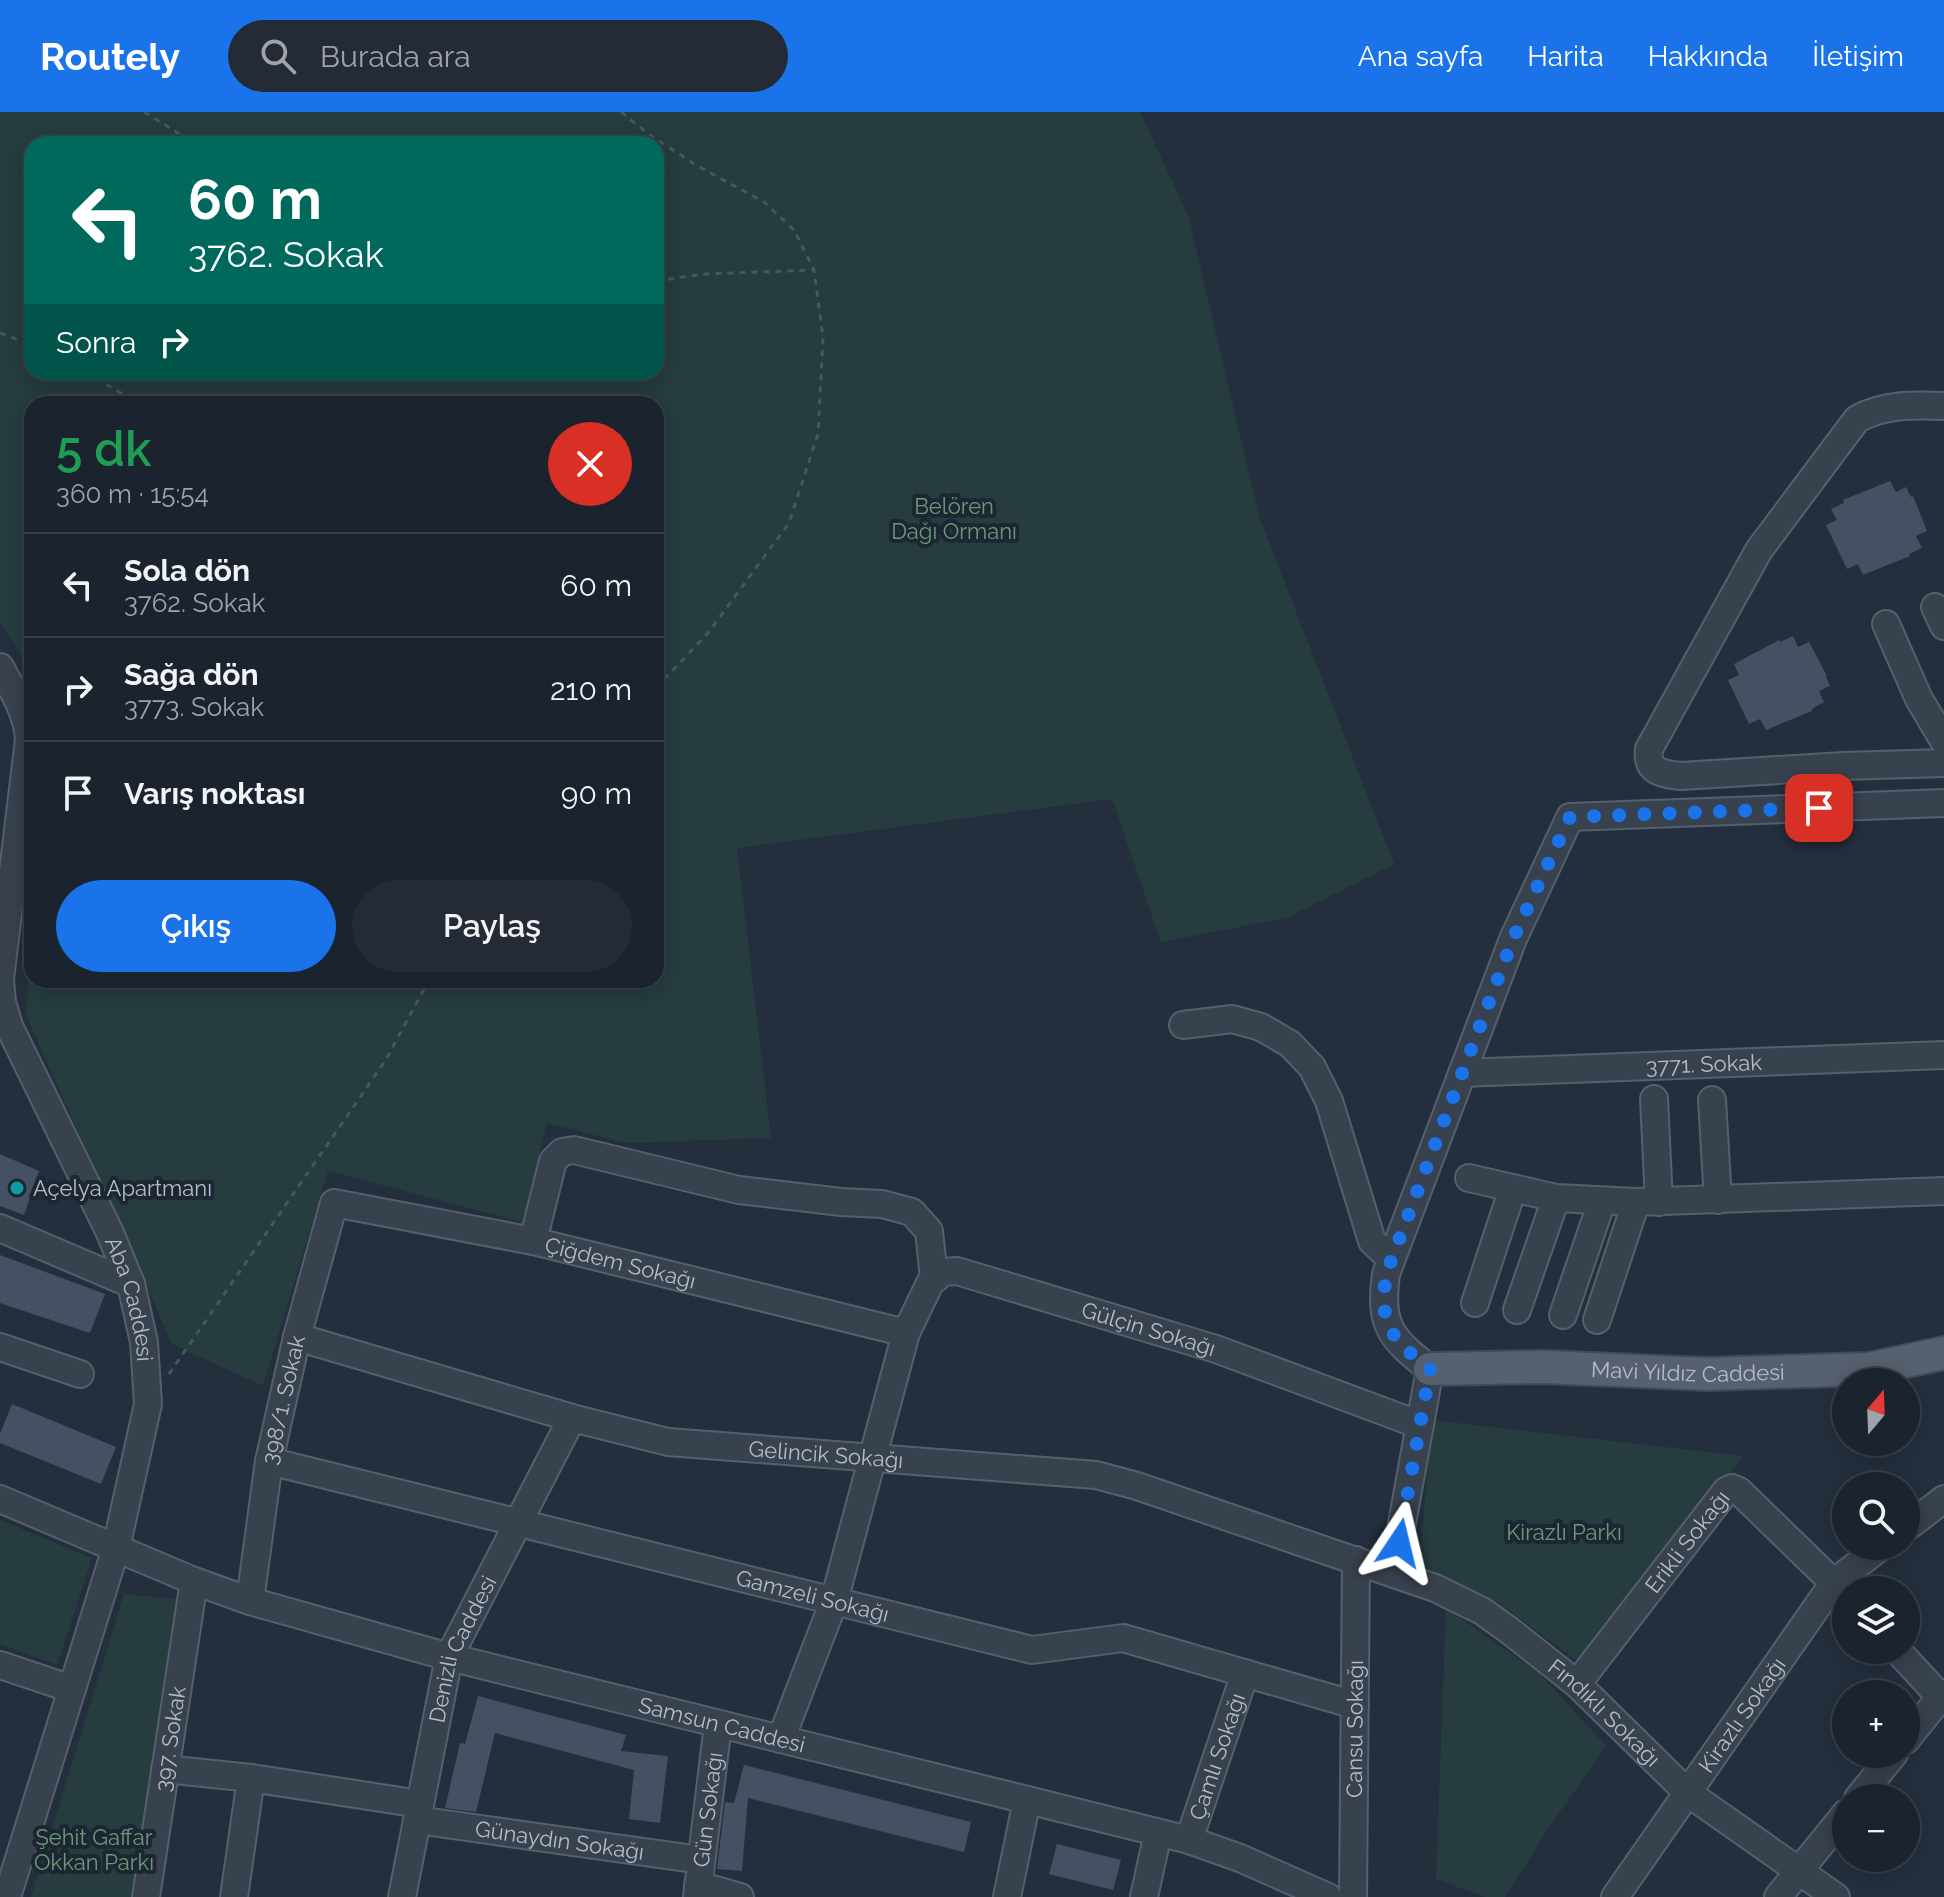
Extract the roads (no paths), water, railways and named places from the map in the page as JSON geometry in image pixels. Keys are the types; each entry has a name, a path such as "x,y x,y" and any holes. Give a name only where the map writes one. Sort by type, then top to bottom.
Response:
{"main road":[{"name":"Mavi Yıldız Caddesi","path":"1430,1369 1545,1367 1722,1374 1869,1369 1944,1353"}],"street":[{"path":"1944,406 1896,406 1871,411 1857,419 1759,550 1649,749 1648,760 1651,768 1662,774 1681,776 1944,763"},
{"path":"1886,624 1919,699 1944,741"},
{"name":"Aba Caddesi","path":"3,677 24,717"},
{"name":"Aba Caddesi","path":"7,1897 116,1548 148,1404 144,1342 131,1284 110,1233 9,1026 2,1002 3,925 24,775"},
{"path":"1393,1573 1430,1369 1404,1349 1388,1327 1382,1302 1386,1274 1513,939 1570,817 1944,803"},
{"path":"1183,1025 1232,1019 1261,1027 1290,1044 1312,1067 1329,1101 1372,1241 1391,1259"},
{"name":"3771. Sokak","path":"1462,1073 1944,1055"},
{"path":"1597,1320 1647,1202 1654,1099"},
{"path":"1712,1100 1718,1200"},
{"path":"533,1241 553,1161 562,1152 574,1150 739,1190 882,1204 912,1212 929,1231 934,1278 906,1333 834,1601 781,1739"},
{"path":"1469,1178 1556,1198 1602,1201 1944,1191"},
{"path":"1475,1303 1513,1188"},
{"path":"1517,1310 1556,1198"},
{"path":"1563,1315 1602,1201"},
{"name":"Çiğdem Sokağı","path":"334,1203 533,1241 906,1333"},
{"name":"398/1. Sokak","path":"250,1601 269,1461 297,1337 334,1203"},
{"path":"0,1228 131,1284"},
{"name":"Gülçin Sokağı","path":"934,1278 943,1272 957,1271 1216,1349 1420,1425"},
{"name":"Gelincik Sokağı","path":"297,1337 572,1418 668,1442 1096,1475 1356,1560"},
{"path":"0,1347 80,1374"},
{"name":"Denizli Caddesi","path":"402,1897 449,1657 572,1418"},
{"name":"Gamzeli Sokağı","path":"269,1461 1032,1650 1123,1638 1355,1705"},
{"name":"Erikli Sokağı","path":"1577,1684 1726,1491 1732,1488 1739,1491 1832,1581"},
{"name":"Samsun Caddesi","path":"0,1499 194,1581 250,1601 449,1657 1189,1840 1240,1858 1328,1897"},
{"path":"1920,1517 1944,1499"},
{"name":"Fındıklı Sokağı","path":"1356,1560 1435,1588 1482,1611 1577,1684 1688,1793 1836,1897"},
{"name":"Cansu Sokağı","path":"1353,1897 1356,1560"},
{"name":"Kirazlı Sokağı","path":"1853,1576 1868,1560"},
{"name":"397. Sokak","path":"146,1897 194,1581"},
{"name":"Kirazlı Sokağı","path":"1615,1897 1832,1600"},
{"path":"1911,1664 1943,1697 1920,1724"},
{"path":"0,1665 72,1689"},
{"name":"Çamlı Sokağı","path":"1189,1840 1245,1673"},
{"name":"Gün Sokağı","path":"699,1881 718,1724"},
{"path":"1869,1784 1883,1768"},
{"name":"Günaydın Sokağı","path":"165,1769 251,1778 418,1812 699,1881 740,1897"},
{"path":"234,1897 251,1778"},
{"path":"1007,1897 1027,1800"},
{"path":"1778,1897 1832,1830"},
{"name":"Çamlı Sokağı","path":"1144,1897 1158,1833"}],"place":[{"name":"Açelya Apartmanı","path":"17,1188"}],"park label":[{"name":"Belören Dağı Ormanı","path":"954,518"},
{"name":"Kirazlı Parkı","path":"1564,1532"},
{"name":"Şehit Gaffar Okkan Parkı","path":"94,1850"}]}
